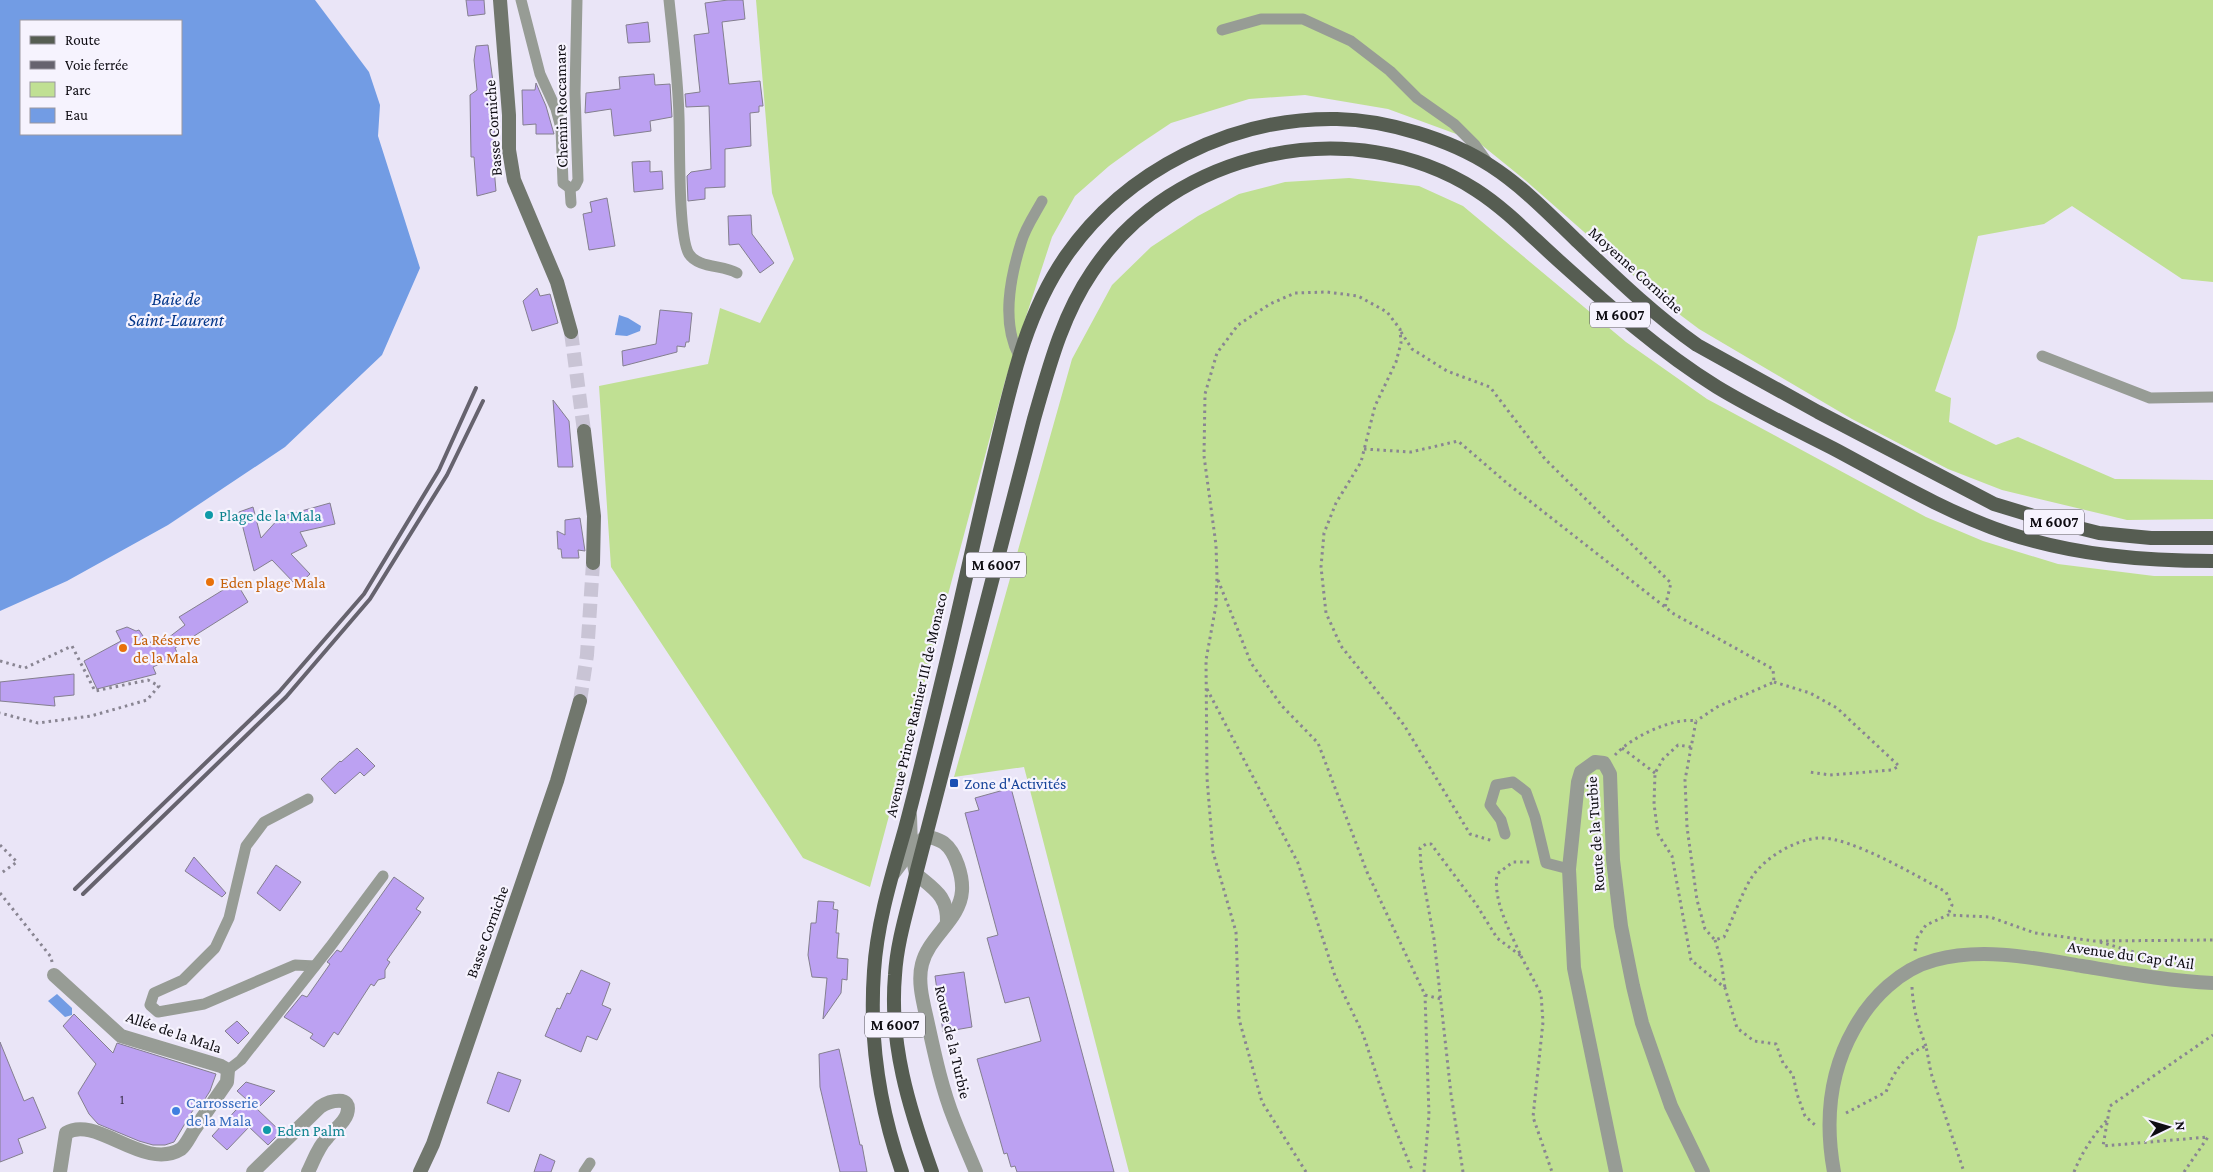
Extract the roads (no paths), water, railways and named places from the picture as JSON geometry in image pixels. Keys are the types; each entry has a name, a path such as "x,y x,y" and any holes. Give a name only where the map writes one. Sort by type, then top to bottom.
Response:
{"main road":[{"name":"Basse Corniche","path":"500,0 509,115 509,150 514,180 557,282 571,332"},
{"name":"Moyenne Corniche","path":"1065,257 1119,197 1151,173 1184,154 1217,141 1261,127 1310,120 1339,119 1373,123 1415,133 1447,144 1489,164 1544,210 1673,328 1728,363 1994,504 2099,533 2151,538 2213,538"},
{"name":"M 6007","path":"932,1172 903,1082 894,1019 895,974 899,947 916,874 1034,419 1050,362 1076,298 1112,245 1165,199 1198,180 1227,167 1269,155 1306,150 1340,148 1375,151 1412,159 1478,191 1650,341 1686,368 1721,390 1897,482 1966,516 2007,532 2094,555 2151,561 2213,561"},
{"name":"Avenue Prince Rainier III de Monaco","path":"902,1172 878,1085 872,1026 874,965 893,874 1018,356 1036,306 1065,257"},
{"path":"584,431 594,516 593,563"},
{"name":"Basse Corniche","path":"420,1172 433,1144 528,869 571,740 580,702"}],"street":[{"name":"Route de la Turbie","path":"1616,1172 1574,968 1568,869 1578,782 1586,767 1600,761 1607,765 1610,774 1613,860 1620,917 1642,1023 1671,1106 1703,1172"},
{"path":"910,809 911,850 916,874 940,893 948,912 947,923"},
{"path":"893,874 911,850 926,836"},
{"name":"Route de la Turbie","path":"926,836 943,842 950,849 961,877 962,891 960,901 956,911 927,950 921,964 920,986 936,1058 951,1110 976,1172"},
{"name":"Avenue du Cap d'Ail","path":"1834,1172 1828,1126 1830,1102 1845,1044 1859,1020 1875,999 1894,981 1934,960 1956,956 1997,955 2044,960 2153,978 2213,983"},
{"name":"Allée de la Mala","path":"54,975 121,1036 221,1066 228,1070 227,1082 181,1149 168,1155 154,1157 134,1153 82,1128 72,1129 66,1133 60,1172"},
{"path":"253,1172 320,1107 336,1100 342,1102 347,1106 348,1112 345,1120 326,1138 308,1172"}],"lane":[{"name":"Chemin Roccamare","path":"521,0 540,74 556,109 562,146 561,176 563,183 570,188 575,186 578,180 575,93 578,0"},
{"path":"669,0 679,117 682,214 686,244 689,254 696,260 737,273"},
{"path":"1222,30 1261,19 1303,19 1351,41 1390,71 1417,98 1454,124 1475,145 1489,164"},
{"path":"570,188 571,203"},
{"path":"1018,356 1012,345 1009,326 1013,276 1021,241 1042,201"},
{"path":"2042,356 2150,398 2213,397"},
{"path":"1506,834 1501,820 1490,805 1496,785 1513,782 1526,792 1535,817 1546,864 1568,869"},
{"path":"308,799 264,822 246,846 229,918 215,948 183,980 154,993 150,1005 158,1012 204,1004 295,964 315,966"},
{"path":"228,1070 241,1060 383,876"}],"water":[{"name":"Baie de Saint-Laurent","path":"0,0 315,0 369,72 380,105 378,136 420,268 382,355 285,447 168,525 67,581 0,611"},
{"path":"619,315 641,326 640,331 627,336 615,335"},
{"path":"57,994 72,1008 72,1015 65,1017 48,1001"}],"tunnel":[{"path":"571,332 584,431"},
{"path":"580,701 587,655 593,563"}],"railway":[{"path":"75,889 279,692 364,594 439,470 476,388"},
{"path":"83,894 286,697 370,599 447,475 483,401"}],"place":[{"name":"Plage de la Mala","path":"209,515"},
{"name":"Eden plage Mala","path":"210,582"},
{"name":"La Réserve de la Mala","path":"123,648"},
{"name":"Zone d'Activités","path":"954,783"},
{"name":"Carrosserie de la Mala","path":"176,1111"},
{"name":"Eden Palm","path":"267,1130"}]}
